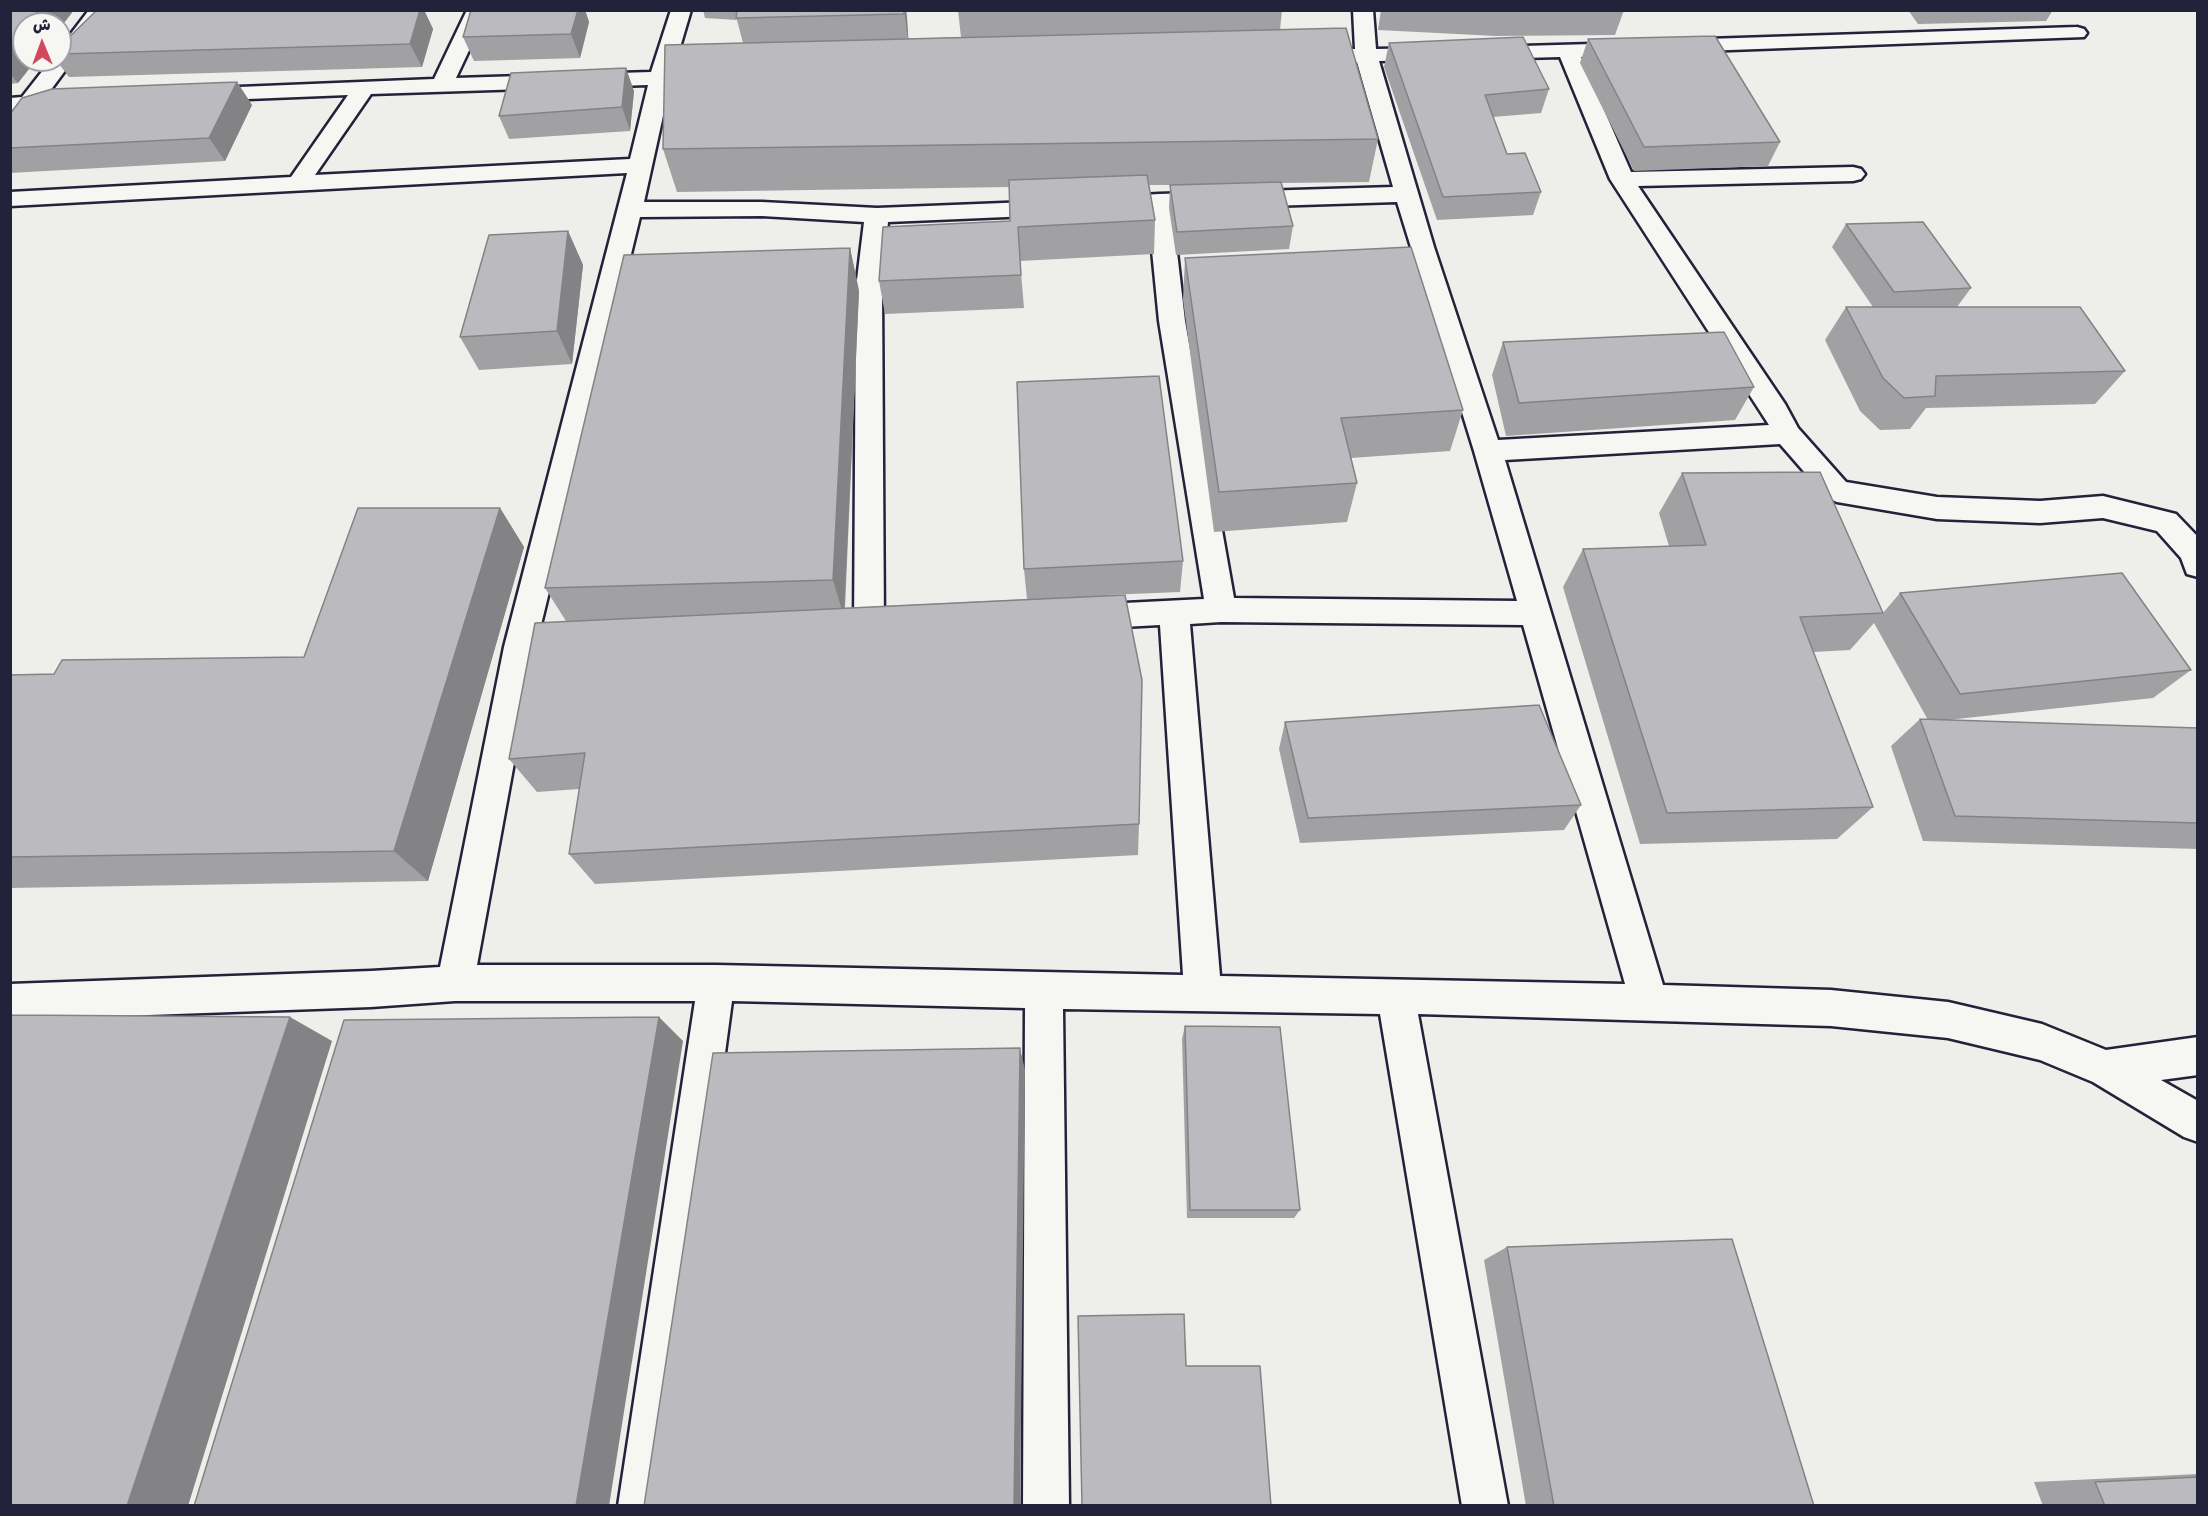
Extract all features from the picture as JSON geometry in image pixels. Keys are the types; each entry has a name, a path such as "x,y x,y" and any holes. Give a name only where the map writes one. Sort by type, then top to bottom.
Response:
{"street":[{"path":"10,127 21,103 100,10"},
{"path":"441,87 478,10"},
{"path":"455,983 520,647 621,291 630,210 660,78 681,10"},
{"path":"1363,10 1366,55 1406,194 1410,247 1488,452 1649,1002"},
{"path":"1294,57 1568,52 1749,42 2077,33"},
{"path":"1568,52 1622,178 1775,411 1787,434 1837,491 1937,508 2040,512 2103,507 2166,522 2194,554 2198,566"},
{"path":"174,95 731,75"},
{"path":"298,183 365,87"},
{"path":"21,103 78,99"},
{"path":"10,199 640,165"},
{"path":"1622,178 1853,174"},
{"path":"630,210 762,209 877,215 1159,201 1406,194"},
{"path":"1159,201 1179,261 1172,321 1221,610"},
{"path":"869,632 857,288 877,215"},
{"path":"1488,452 1787,434"},
{"path":"1057,619 1221,610 1536,613"},
{"path":"1174,611 1203,992"},
{"path":"520,647 601,643"},
{"path":"13,1007 366,1007 455,983 716,983 1396,996 1831,1008 1947,1020 2042,1042 2106,1069 2198,1123"},
{"path":"641,1506 716,983"},
{"path":"1044,991 1046,1506"},
{"path":"1396,996 1485,1506"},
{"path":"2106,1069 2198,1056"}],"building":[{"path":"10,10 38,10 37,12 12,12 12,44 10,46"},
{"path":"97,10 420,10 410,44 72,54 72,34"},
{"path":"471,10 578,10 571,34 463,37"},
{"path":"737,10 904,10 904,14 736,18"},
{"path":"1346,28 1378,139 663,149 665,45"},
{"path":"1715,36 1780,142 1644,147 1588,39"},
{"path":"1523,37 1549,89 1485,95 1507,154 1525,153 1541,192 1443,197 1389,43"},
{"path":"626,68 622,107 499,116 511,73"},
{"path":"237,82 209,138 10,148 10,114 22,98 52,89"},
{"path":"1147,175 1155,220 1018,227 1021,275 879,281 883,227 1010,221 1009,180"},
{"path":"1281,182 1293,226 1177,232 1170,185"},
{"path":"1923,222 1971,288 1894,292 1846,224"},
{"path":"568,231 557,331 460,337 489,235"},
{"path":"1411,247 1463,410 1341,418 1357,483 1219,492 1185,258"},
{"path":"850,248 833,580 545,588 624,255"},
{"path":"1846,307 2080,307 2125,371 1936,376 1935,396 1904,398 1883,378"},
{"path":"1724,332 1754,387 1519,403 1503,342"},
{"path":"1159,376 1183,561 1024,569 1017,382"},
{"path":"1820,472 1883,613 1800,617 1873,807 1667,813 1583,549 1706,545 1682,473"},
{"path":"358,508 500,508 394,851 10,857 10,675 54,674 62,660 304,657"},
{"path":"2122,573 2191,670 1960,694 1900,593"},
{"path":"1125,595 1142,680 1139,824 569,854 585,753 509,759 535,623"},
{"path":"1539,705 1581,805 1308,818 1285,722"},
{"path":"1920,719 2198,728 2198,823 1955,816"},
{"path":"10,1016 290,1017 127,1506 10,1506"},
{"path":"659,1017 576,1506 194,1506 344,1020"},
{"path":"1185,1026 1280,1027 1300,1210 1190,1210"},
{"path":"1020,1048 1014,1506 644,1506 713,1053"},
{"path":"1732,1239 1814,1506 1554,1506 1507,1247"},
{"path":"1184,1314 1186,1366 1260,1366 1271,1506 1082,1506 1078,1316"},
{"path":"2198,1477 2198,1506 2105,1506 2095,1482"}]}
